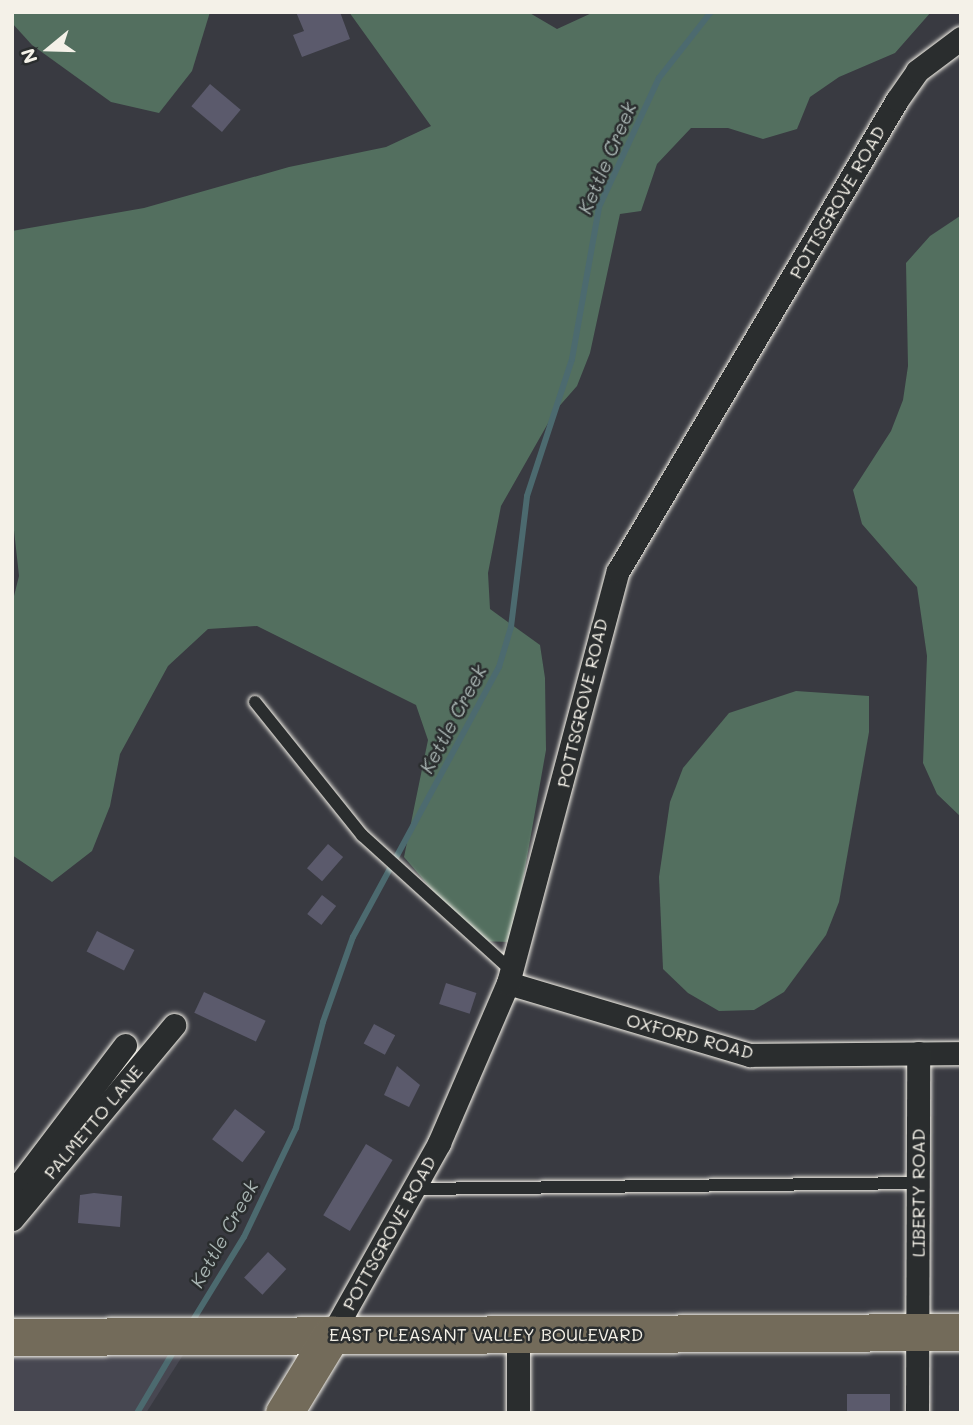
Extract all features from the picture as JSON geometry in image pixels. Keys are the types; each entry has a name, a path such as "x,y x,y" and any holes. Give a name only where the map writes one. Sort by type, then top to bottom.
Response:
{"main road":[{"name":"EAST PLEASANT VALLEY BOULEVARD","path":"12,1337 961,1332"},
{"name":"POTTSGROVE ROAD","path":"284,1413 332,1334"}],"street":[{"name":"POTTSGROVE ROAD","path":"332,1334 415,1189 472,1075 510,977 618,571 897,100 917,71 961,38"},
{"name":"OXFORD ROAD","path":"510,977 750,1055 961,1053"},
{"name":"PALMETTO LANE","path":"12,1219 174,1025"},
{"path":"12,1194 125,1045"},
{"name":"LIBERTY ROAD","path":"917,1413 918,1053"},
{"path":"518,1334 519,1413"}],"lane":[{"name":"OXFORD ROAD","path":"255,702 380,851 510,977"},
{"path":"415,1189 918,1183"}],"shaded area":[{"path":"12,1340 192,1341 146,1413 12,1413"}],"green space":[{"path":"12,12 210,12 192,71 159,113 111,102 32,45 12,23"},
{"path":"349,12 528,12 557,29 594,12 931,12 895,53 839,77 810,97 797,129 763,139 728,128 691,128 657,164 641,211 620,214 590,353 577,386 555,411 501,506 488,573 490,609 540,645 545,678 546,750 512,942 476,941 404,857 428,740 416,705 257,626 208,629 168,666 120,754 110,806 92,851 52,882 12,855 12,604 19,576 12,512 12,231 144,208 289,167 386,147 431,126"},
{"path":"961,206 961,817 937,794 923,763 927,656 917,587 862,524 853,490 891,431 903,400 908,366 906,263 930,236 960,216"},
{"path":"796,691 869,696 869,732 839,902 826,935 784,992 754,1010 719,1011 688,993 663,969 659,877 670,802 683,768 729,713"}],"building":[{"path":"296,12 340,12 350,39 302,57 293,35 304,31"},
{"path":"210,84 241,110 222,132 191,106"},
{"path":"328,844 343,857 322,881 307,868"},
{"path":"322,895 336,906 321,925 307,914"},
{"path":"97,931 134,950 124,971 87,951"},
{"path":"446,983 476,993 470,1014 439,1004"},
{"path":"204,992 266,1021 256,1042 194,1013"},
{"path":"374,1024 395,1035 385,1055 364,1043"},
{"path":"397,1066 420,1085 409,1107 384,1095"},
{"path":"235,1109 265,1132 242,1162 212,1139"},
{"path":"366,1144 393,1160 350,1231 323,1215"},
{"path":"94,1193 122,1196 120,1227 78,1223 80,1195"},
{"path":"268,1252 286,1269 262,1295 244,1278"},
{"path":"847,1394 890,1394 890,1413 847,1413"}],"waterway":[{"name":"Kettle Creek","path":"190,1325 244,1237 296,1128 323,1022 353,937 499,667 511,627 527,496 572,359 599,207 659,78 711,12"},
{"name":"Kettle Creek","path":"137,1413 175,1349"}]}
